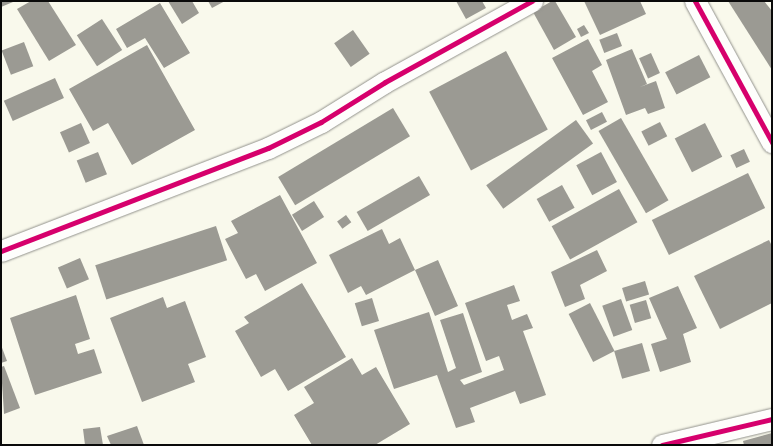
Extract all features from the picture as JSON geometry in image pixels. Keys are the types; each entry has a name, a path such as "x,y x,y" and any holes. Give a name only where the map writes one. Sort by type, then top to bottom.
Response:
{"street":[{"path":"1,251 268,148 321,122 385,82 532,1"},
{"path":"695,1 772,142"},
{"path":"662,445 772,419"}],"building":[{"path":"1,1 13,1 13,2 1,7"},
{"path":"31,1 48,1 76,45 49,61 17,9"},
{"path":"168,1 192,1 199,13 182,24"},
{"path":"208,1 225,1 212,8"},
{"path":"456,1 482,1 486,8 466,19"},
{"path":"552,1 555,1 576,37 554,50 533,12"},
{"path":"584,1 640,1 646,14 600,35"},
{"path":"728,1 764,1 772,11 772,70"},
{"path":"160,3 190,53 164,68 145,38 127,48 116,29"},
{"path":"102,19 122,50 97,66 77,35"},
{"path":"584,25 589,33 581,37 577,29"},
{"path":"353,30 370,54 351,67 334,43"},
{"path":"617,33 622,46 604,53 599,40"},
{"path":"588,39 602,65 592,71 608,102 583,115 552,58"},
{"path":"24,42 33,66 11,75 2,51"},
{"path":"147,45 195,130 132,165 108,123 93,131 69,89"},
{"path":"632,49 647,84 640,87 656,81 665,108 648,114 645,108 626,115 606,60"},
{"path":"506,51 548,130 471,170 429,92"},
{"path":"651,53 660,73 648,78 639,58"},
{"path":"699,55 710,77 676,95 665,72"},
{"path":"55,78 64,98 13,121 4,101"},
{"path":"393,108 410,136 295,205 278,177"},
{"path":"602,112 607,122 591,130 586,120"},
{"path":"621,118 668,200 646,213 598,131"},
{"path":"576,120 593,143 503,209 486,185"},
{"path":"660,122 667,136 649,146 641,132"},
{"path":"81,123 90,143 69,152 60,132"},
{"path":"705,123 722,157 692,172 675,138"},
{"path":"744,149 750,162 736,168 730,155"},
{"path":"98,152 107,174 86,183 77,161"},
{"path":"601,152 617,182 592,195 576,165"},
{"path":"748,173 765,208 669,255 652,220"},
{"path":"419,176 430,195 368,231 357,212"},
{"path":"562,185 575,208 549,222 537,199"},
{"path":"619,189 637,222 570,260 552,226"},
{"path":"280,195 317,263 265,291 256,274 246,279 225,239 238,233 231,221"},
{"path":"314,201 324,217 302,231 292,215"},
{"path":"346,215 351,222 342,229 337,221"},
{"path":"216,226 227,260 106,299 95,265"},
{"path":"382,229 389,244 400,238 415,270 366,295 361,286 348,293 329,255"},
{"path":"769,240 772,246 772,303 720,329 694,276"},
{"path":"597,250 607,271 580,285 585,299 565,307 551,272"},
{"path":"80,258 89,279 67,289 58,267"},
{"path":"438,260 458,306 435,316 415,270"},
{"path":"645,281 649,294 626,301 622,288"},
{"path":"302,283 346,357 288,391 275,369 261,377 235,331 249,323 244,317"},
{"path":"514,285 520,301 507,305 512,320 527,314 533,328 523,331 546,395 520,404 515,391 470,408 475,422 456,428 437,375 394,389 374,330 429,312 448,372 456,368 440,320 463,313 482,372 460,380 464,385 504,370 499,356 486,361 465,303"},
{"path":"678,286 697,328 683,334 691,362 660,372 651,344 667,339 649,298"},
{"path":"76,295 90,339 75,344 78,354 94,349 102,373 35,395 10,318"},
{"path":"163,297 167,308 185,301 206,357 188,364 195,382 142,402 110,318"},
{"path":"372,298 379,321 362,326 355,303"},
{"path":"621,299 632,330 613,337 602,306"},
{"path":"646,300 651,318 635,323 630,305"},
{"path":"590,303 615,351 593,362 569,314"},
{"path":"642,343 650,371 622,379 614,351"},
{"path":"1,345 7,361 1,363"},
{"path":"352,358 362,375 376,367 410,424 375,445 312,445 294,415 314,403 304,387"},
{"path":"4,366 20,408 4,414 1,367"},
{"path":"137,426 144,445 111,445 107,436"},
{"path":"100,427 103,445 85,445 83,429"},
{"path":"772,433 772,445 744,445 743,441"}],"cycle path":[{"path":"1,251 268,148 321,122 385,82 532,1"},
{"path":"695,1 772,142"},
{"path":"662,445 772,419"}]}
